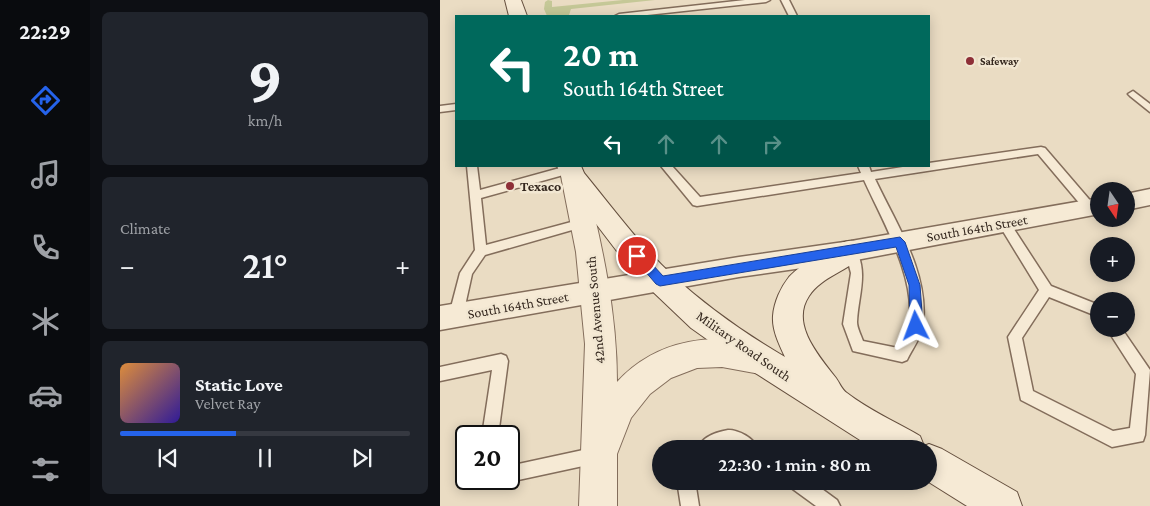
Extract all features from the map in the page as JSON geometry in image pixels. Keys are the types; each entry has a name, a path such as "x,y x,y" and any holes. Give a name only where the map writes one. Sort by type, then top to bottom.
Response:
{"main road":[{"name":"42nd Avenue South","path":"571,171 594,219 596,292 601,344 598,506"},
{"name":"Military Road South","path":"594,219 626,243 660,281 702,319 760,359 892,440"},
{"path":"837,407 792,342 787,323 788,306 797,288 816,270 851,251"},
{"path":"599,454 621,402 639,382 664,365 684,356 711,352 760,359"},
{"path":"937,467 1003,506"}],"street":[{"path":"1135,200 1150,197"},
{"name":"South 164th Street","path":"448,317 851,251 1090,208"}],"lane":[{"path":"628,15 766,0"},
{"path":"785,0 792,15"},
{"path":"1133,94 1150,109"},
{"path":"440,109 455,107"},
{"path":"930,163 1040,150 1090,203"},
{"path":"448,317 466,273 481,251 472,167"},
{"path":"667,167 697,202 865,171 898,167"},
{"path":"476,195 571,171"},
{"path":"851,251 857,273 850,324 858,346 902,355 916,326 914,285 900,242 865,171"},
{"path":"481,251 594,219"},
{"path":"1004,223 1046,290 1090,307"},
{"path":"1046,290 1015,337 1026,395 1112,439 1137,435 1144,373 1119,337"},
{"path":"440,374 501,361 492,425"},
{"path":"719,440 735,438 738,440"},
{"path":"520,472 599,454"},
{"path":"687,490 690,506"},
{"path":"809,490 831,506"}],"green space":[{"path":"548,0 552,1 552,7 623,0 655,0 571,9 569,15 547,15 544,9 545,2"}],"place":[{"name":"Safeway","path":"970,61"},
{"name":"Texaco","path":"510,186"}],"route":[{"path":"637,256 660,281 900,242 914,285 916,326"}]}
